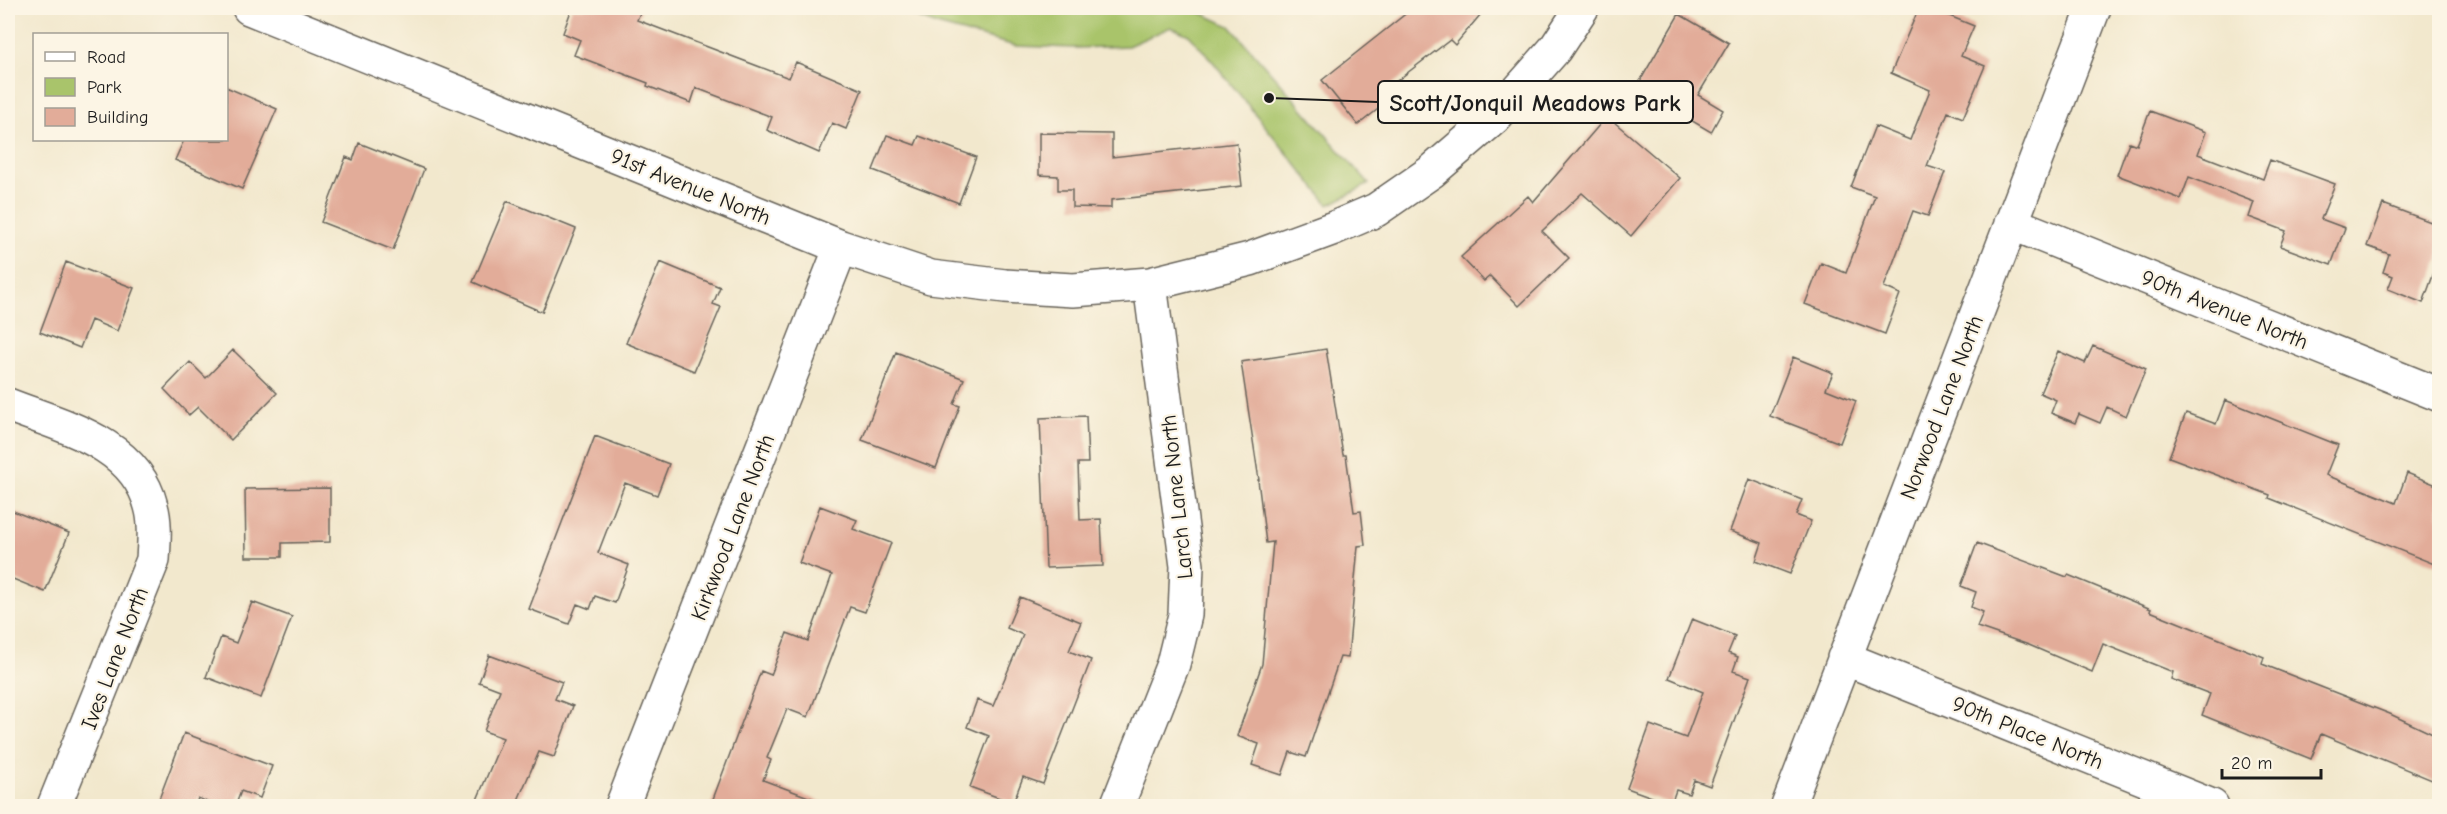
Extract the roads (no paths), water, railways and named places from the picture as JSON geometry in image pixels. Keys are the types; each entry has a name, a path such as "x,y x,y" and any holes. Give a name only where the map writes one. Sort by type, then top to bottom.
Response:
{"street":[{"name":"91st Avenue North","path":"249,8 842,247 931,277 1005,286 1073,290 1150,284 1250,259 1376,210 1431,172 1494,118 1555,49 1582,8"},
{"name":"Norwood Lane North","path":"1788,807 2094,8"},
{"name":"90th Avenue North","path":"2011,223 2439,395"},
{"name":"Kirkwood Lane North","path":"622,807 842,247"},
{"name":"Larch Lane North","path":"1117,807 1173,664 1185,615 1187,566 1150,284"},
{"name":"Ives Lane North","path":"8,405 104,444 125,460 141,480 151,506 154,533 153,560 54,807"},
{"name":"90th Place North","path":"1844,658 2212,807"}],"place":[{"name":"Scott/Jonquil Meadows Park","path":"1269,98"}]}
